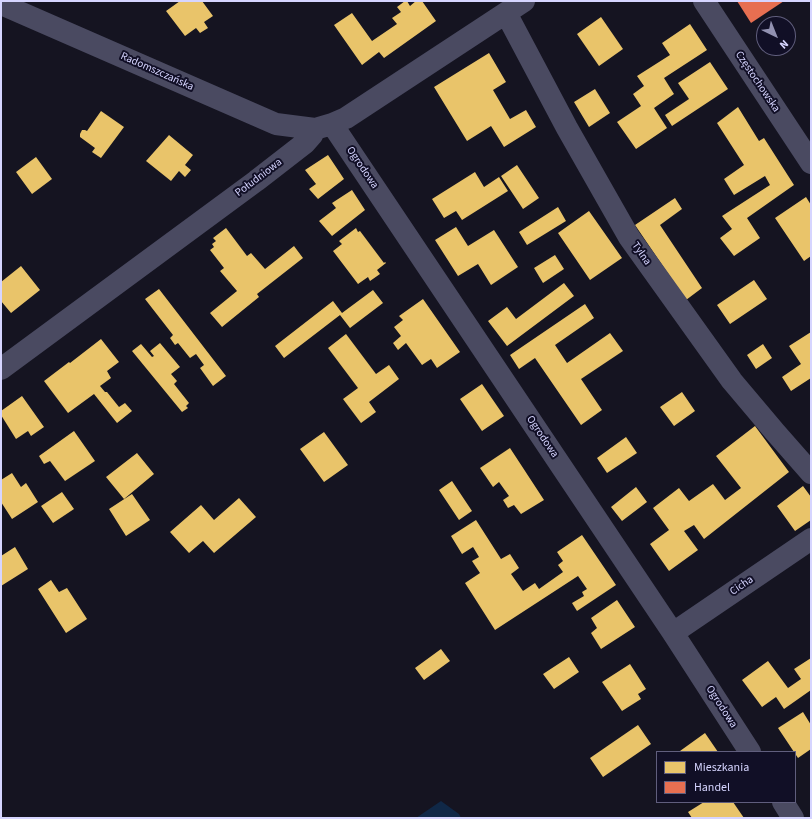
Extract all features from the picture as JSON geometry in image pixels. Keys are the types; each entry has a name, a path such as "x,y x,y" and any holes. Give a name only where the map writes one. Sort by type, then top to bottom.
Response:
{"street":[{"name":"Południowa","path":"1,369 256,181 305,143 312,135 324,126 346,118 524,1"},
{"name":"Częstochowska","path":"704,1 811,163"},
{"name":"Radomszczańska","path":"1,4 276,124 297,128 324,126"},
{"name":"Tylna","path":"506,13 567,128 629,237 732,381 811,472"},
{"name":"Ogrodowa","path":"324,126 673,633 749,751"},
{"name":"Cicha","path":"673,633 811,540"},
{"path":"784,803 793,818"}],"water":[{"path":"441,801 459,814 461,818 416,818"}],"building: Mieszkania":[{"path":"180,1 202,1 213,16 204,22 208,28 200,33 196,28 185,36 166,11"},
{"path":"407,1 410,6 416,1 422,1 436,21 384,58 379,52 362,65 334,25 352,13 372,41 397,24 392,18 401,12 397,7"},
{"path":"601,17 623,49 599,66 577,34"},
{"path":"690,24 707,50 664,78 674,94 654,108 667,128 636,149 617,122 641,106 633,94 644,86 637,76 670,55 662,43"},
{"path":"489,53 506,82 493,90 510,119 526,110 536,127 504,147 491,126 467,141 434,87"},
{"path":"710,62 728,89 672,126 665,115 689,99 678,83"},
{"path":"595,89 610,113 589,127 574,102"},
{"path":"738,107 759,141 764,138 794,185 747,218 760,238 734,256 720,238 732,229 722,216 770,185 765,176 734,195 724,179 744,165 717,123"},
{"path":"101,111 124,127 101,158 92,152 95,148 80,137 80,134 82,130 87,131"},
{"path":"169,135 193,155 185,165 191,170 185,177 179,171 171,181 146,161"},
{"path":"328,155 344,179 318,199 309,189 316,184 305,170"},
{"path":"36,157 52,179 32,194 16,172"},
{"path":"517,165 539,198 523,209 501,176"},
{"path":"475,172 484,187 499,177 508,191 462,220 456,211 444,218 432,199"},
{"path":"352,190 365,210 332,236 319,221 336,208 332,203"},
{"path":"806,197 811,205 811,256 804,261 775,218"},
{"path":"675,198 682,209 660,225 702,288 686,300 635,225"},
{"path":"558,207 566,221 527,245 519,232"},
{"path":"589,211 622,258 590,280 558,233"},
{"path":"456,227 468,246 494,230 518,267 491,285 478,264 458,276 435,240"},
{"path":"226,228 247,256 251,253 265,269 294,246 303,258 257,294 259,297 222,327 210,313 237,291 220,271 224,268 210,250 214,247 212,244 216,241 213,238"},
{"path":"356,228 358,232 360,231 384,263 386,263 377,270 380,274 370,281 368,277 358,284 333,251 342,244 339,241"},
{"path":"555,255 564,269 543,283 534,268"},
{"path":"21,266 40,290 11,313 1,301 1,282"},
{"path":"754,280 767,299 730,324 717,305"},
{"path":"564,283 574,296 507,346 488,321 507,307 516,319"},
{"path":"159,289 226,376 213,386 200,368 204,365 196,354 190,358 178,343 175,345 170,338 173,335 145,299"},
{"path":"373,290 383,303 350,328 340,315 284,358 275,346 333,301 342,313"},
{"path":"423,299 460,352 437,368 431,359 422,365 406,343 398,350 393,343 401,336 394,327 403,320 399,316"},
{"path":"585,304 594,318 555,345 567,363 610,333 623,351 581,379 602,410 581,425 535,358 519,369 510,355"},
{"path":"811,332 811,378 791,391 782,377 801,364 789,346"},
{"path":"346,334 376,374 389,365 399,379 369,402 376,412 361,423 343,399 358,388 328,348"},
{"path":"101,339 119,362 107,371 111,378 100,386 119,407 125,403 132,411 117,423 94,394 68,413 44,381"},
{"path":"160,343 180,367 171,374 177,381 174,384 189,403 186,406 188,408 182,412 132,351 141,344 152,357 154,356 150,351"},
{"path":"763,344 772,358 756,369 747,355"},
{"path":"482,384 504,416 482,431 460,399"},
{"path":"682,392 695,411 674,426 660,407"},
{"path":"22,396 44,427 31,436 28,431 16,439 1,415 1,411"},
{"path":"755,426 789,472 704,539 694,525 684,531 698,550 669,571 650,544 669,530 653,508 679,488 689,501 713,484 725,500 741,488 716,456"},
{"path":"74,431 95,461 65,481 50,461 44,464 39,456"},
{"path":"324,432 348,465 324,482 300,449"},
{"path":"626,437 637,453 607,473 597,458"},
{"path":"510,448 544,500 521,514 514,505 508,508 503,500 509,496 499,482 493,487 480,468"},
{"path":"137,453 154,474 124,499 106,477"},
{"path":"12,473 21,487 26,483 38,502 12,519 1,502 1,480"},
{"path":"452,481 472,511 459,520 439,490"},
{"path":"803,486 811,497 811,520 795,531 777,506"},
{"path":"636,487 647,502 622,521 611,507"},
{"path":"62,492 74,509 53,523 41,506"},
{"path":"132,494 150,520 126,536 109,509"},
{"path":"239,498 256,517 214,553 203,541 189,553 170,532 201,505 214,520"},
{"path":"476,520 501,559 510,554 519,568 511,574 523,591 535,583 539,589 563,572 558,565 563,561 557,552 582,535 616,585 577,611 572,603 584,596 582,592 587,589 578,576 495,630 465,583 480,573 472,561 479,557 473,547 462,554 451,536"},
{"path":"15,547 28,569 1,586 1,556"},
{"path":"51,580 59,592 67,588 87,619 66,633 38,589"},
{"path":"617,600 635,627 601,649 591,633 597,628 591,618"},
{"path":"441,649 450,661 424,680 415,668"},
{"path":"569,657 579,672 554,689 543,674"},
{"path":"811,658 811,690 784,709 776,697 762,707 742,680 768,661 788,688 801,679 794,669"},
{"path":"630,664 646,689 638,694 641,699 622,711 602,682"},
{"path":"803,712 811,725 811,749 798,758 796,751 793,751 778,728"},
{"path":"638,725 651,744 603,777 590,758"},
{"path":"705,733 717,751 680,751"},
{"path":"702,803 734,803 744,818 692,818 688,812"}],"building: Handel":[{"path":"737,1 784,1 762,16 756,16 756,20 751,23"}]}
